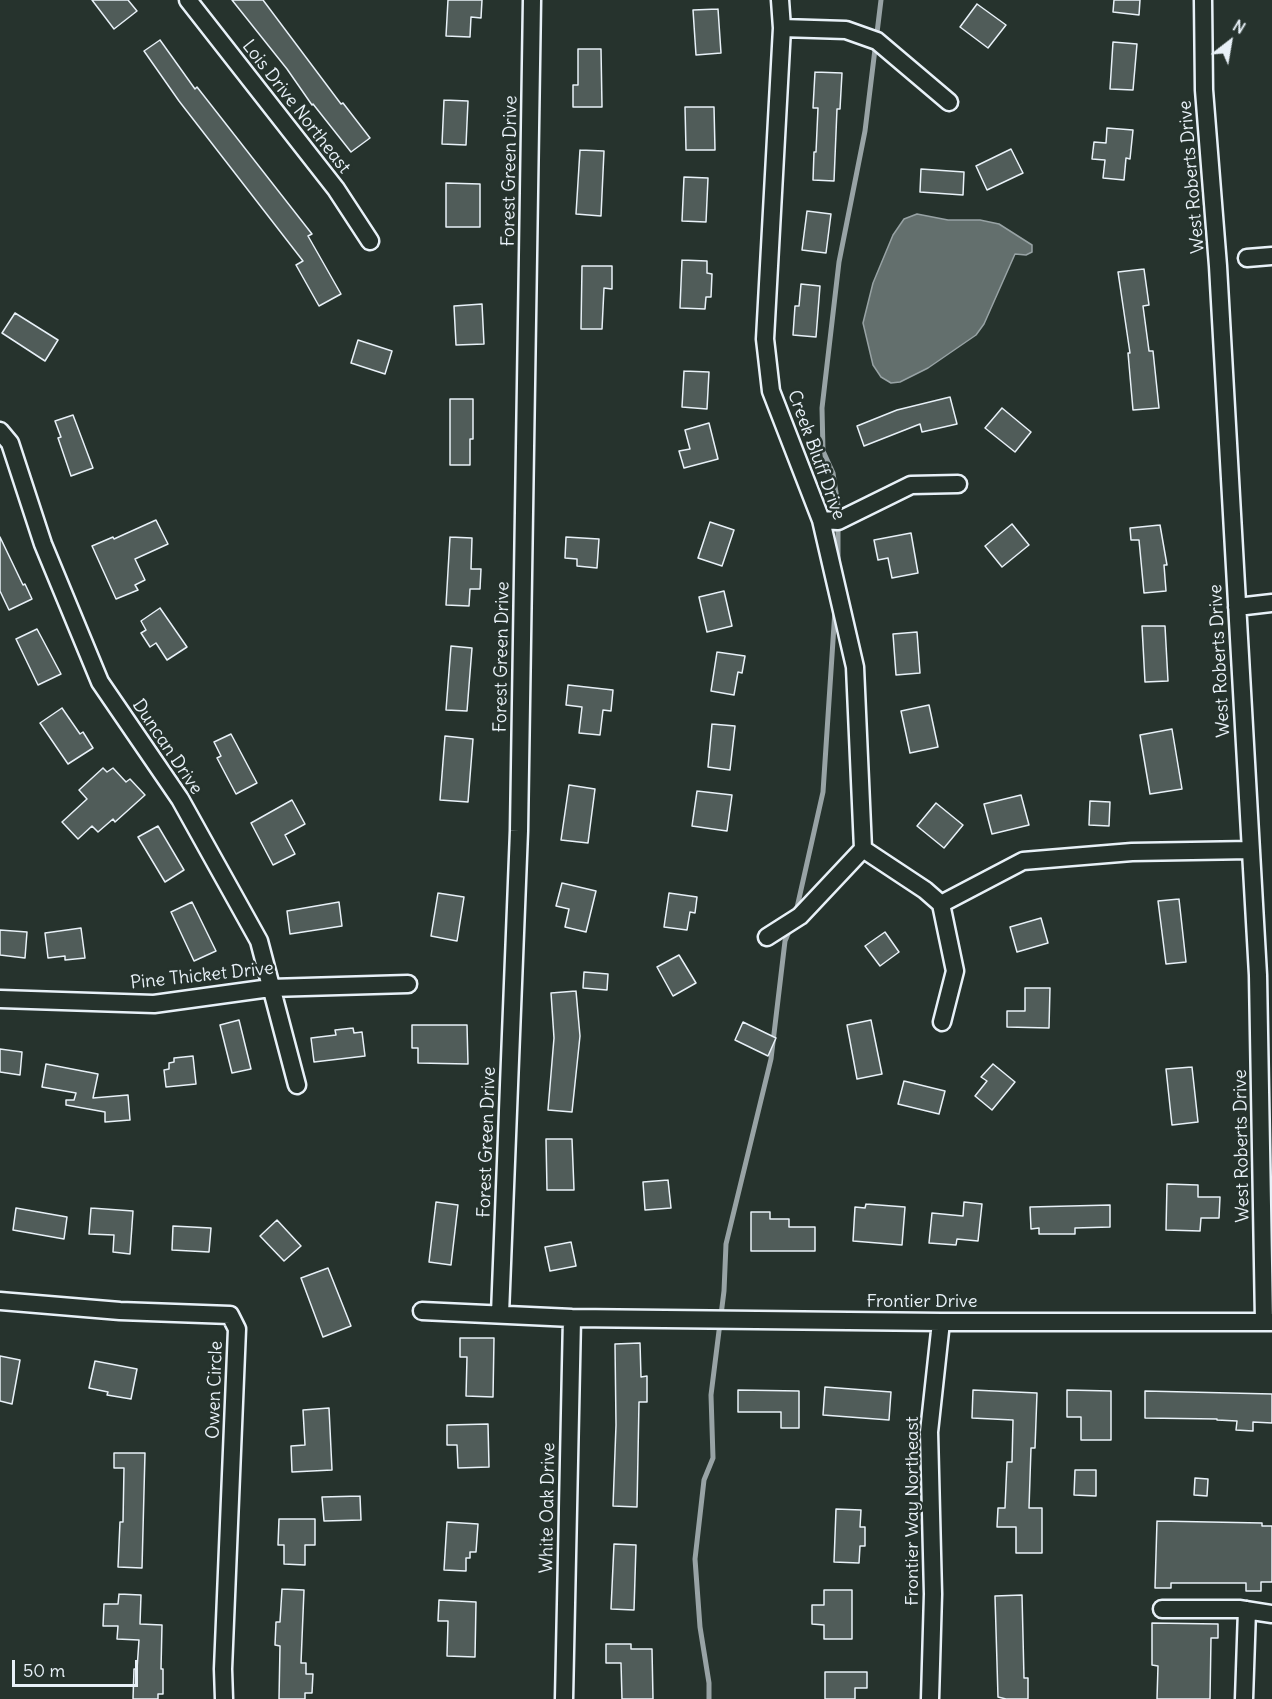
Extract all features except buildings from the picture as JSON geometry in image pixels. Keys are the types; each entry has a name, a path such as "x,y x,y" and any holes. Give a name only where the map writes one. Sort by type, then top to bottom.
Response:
{"street":[{"name":"Lois Drive Northeast","path":"188,0 336,189 370,241"},
{"name":"Forest Green Drive","path":"500,1314 519,831 532,0"},
{"name":"Creek Bluff Drive","path":"780,0 782,28 765,339 771,391 820,520 855,667 863,849"},
{"name":"West Roberts Drive","path":"1203,0 1204,90 1218,266 1251,850 1265,975 1268,1322"},
{"path":"782,28 846,30 877,41 949,102"},
{"path":"1247,258 1272,256"},
{"name":"Duncan Drive","path":"0,431 10,443 43,544 100,682 186,809 259,941 297,1085"},
{"path":"820,520 838,521 911,485 958,484"},
{"path":"1237,607 1272,603"},
{"path":"767,937 800,916 863,849 925,890 941,904 955,971 942,1022"},
{"path":"941,904 1023,861 1132,852 1251,850"},
{"name":"Pine Thicket Drive","path":"0,999 154,1004 270,988 408,984"},
{"name":"Owen Circle","path":"0,1301 120,1311 230,1315 237,1329 223,1669 224,1699"},
{"path":"422,1311 500,1314"},
{"name":"Frontier Drive","path":"500,1314 572,1318 941,1322 1268,1322"},
{"name":"White Oak Drive","path":"564,1699 572,1318"},
{"name":"Frontier Way Northeast","path":"930,1699 933,1594 929,1432 941,1322"},
{"path":"1162,1609 1247,1610 1272,1614"},
{"path":"1244,1699 1247,1610"}],"shaded area":[{"path":"917,214 948,220 980,220 999,224 1032,245 1032,252 1026,255 1015,254 984,324 976,335 928,368 900,382 891,383 881,377 873,365 863,323 873,283 893,235 904,219"}],"waterway":[{"path":"838,561 838,506 833,473 823,451 822,408 839,262 865,131 881,0"},
{"path":"796,912 823,792 835,610"},
{"path":"709,1699 695,1559 704,1480 713,1458 711,1395 724,1291 726,1244 771,1059 785,941 790,929"}]}
